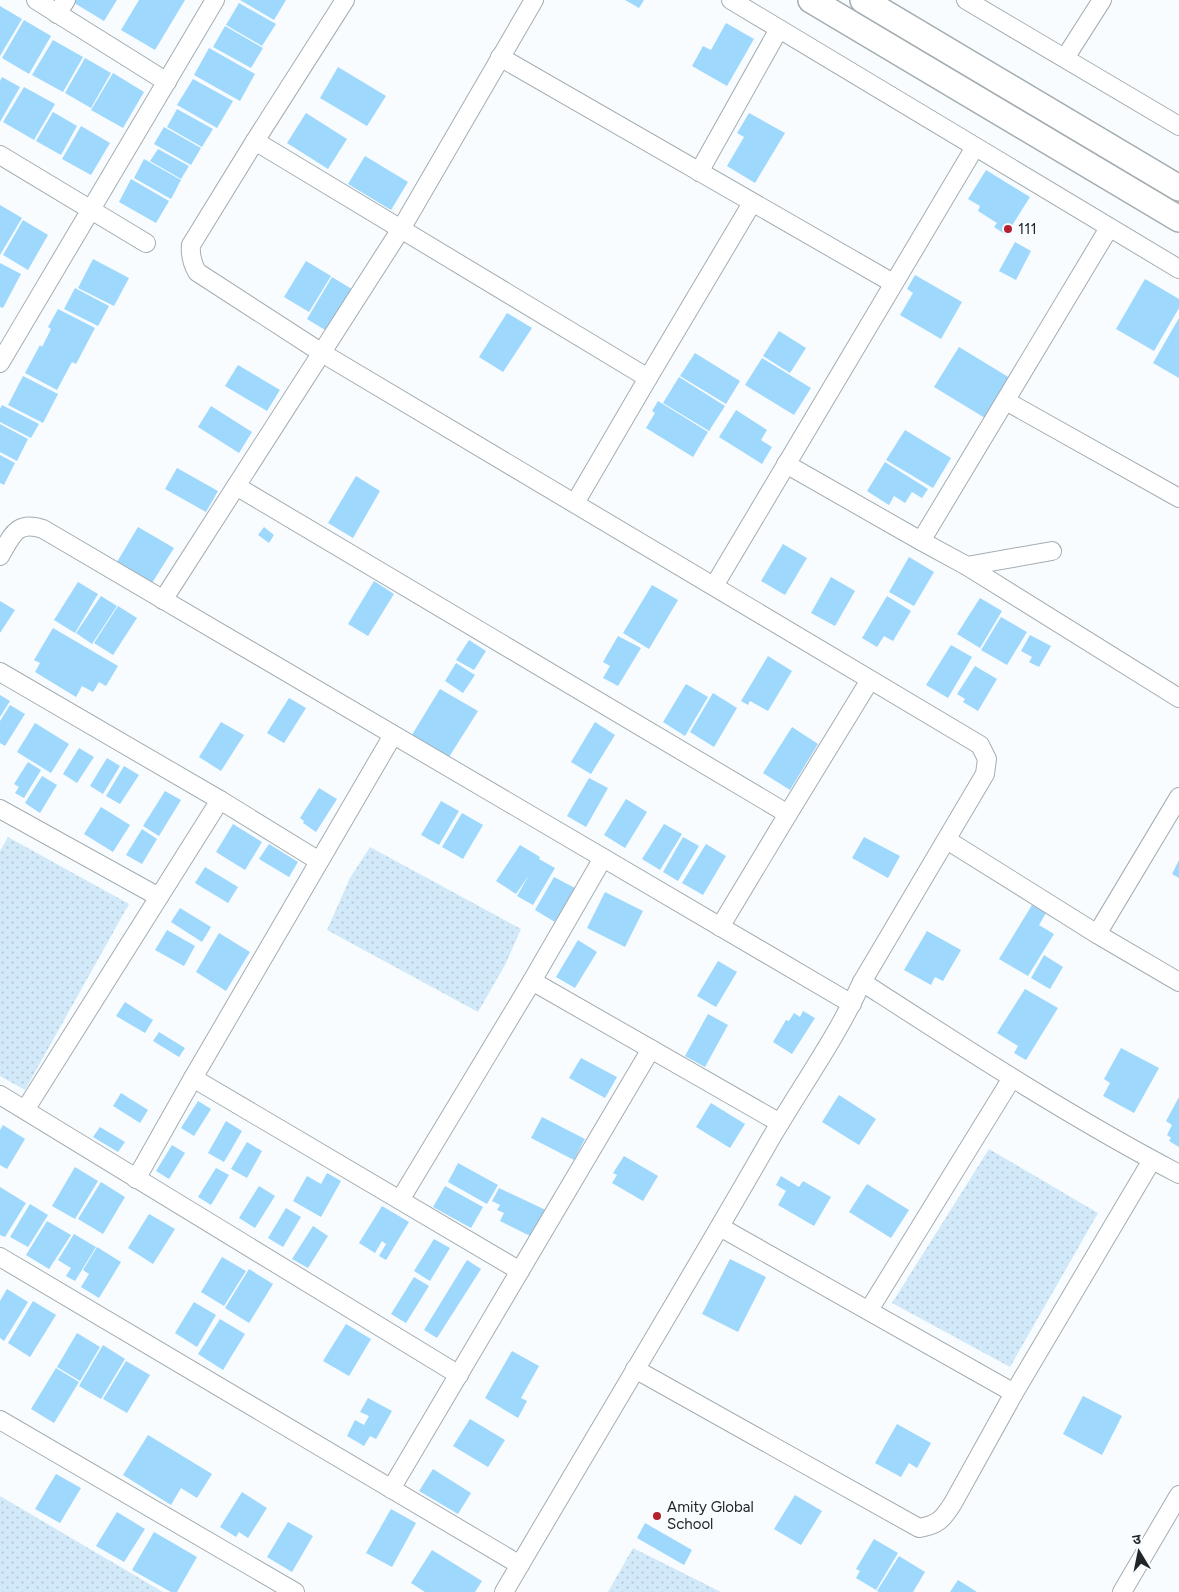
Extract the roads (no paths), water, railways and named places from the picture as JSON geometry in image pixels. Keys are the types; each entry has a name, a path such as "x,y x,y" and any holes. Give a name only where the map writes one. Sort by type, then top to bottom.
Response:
{"main road":[{"path":"811,0 1179,219"},
{"path":"864,0 1179,188"}],"street":[{"path":"36,0 61,7 167,82"},
{"path":"0,363 5,343 90,210 215,0"},
{"path":"345,0 191,245 190,255 198,272 322,352 980,745 987,759 985,774 862,982 852,1004 504,1592"},
{"path":"163,600 401,229 534,0"},
{"path":"731,0 1109,228 1179,268"},
{"path":"966,0 1179,126"},
{"path":"1065,58 1102,0"},
{"path":"699,172 779,29"},
{"path":"500,57 893,283"},
{"path":"255,141 648,378"},
{"path":"714,586 974,147"},
{"path":"0,155 146,243"},
{"path":"575,503 752,203"},
{"path":"921,541 1109,228"},
{"path":"1006,401 1179,498"},
{"path":"786,464 967,566 1179,698"},
{"path":"236,486 788,814"},
{"path":"0,556 17,530 32,526 43,530 852,1004"},
{"path":"967,566 1052,552"},
{"path":"0,672 220,800 319,861"},
{"path":"720,927 870,680"},
{"path":"136,1178 393,735"},
{"path":"1097,934 1179,797"},
{"path":"25,1110 220,800"},
{"path":"2,816 159,897"},
{"path":"946,840 1097,934 1179,982"},
{"path":"400,1200 532,981 603,858"},
{"path":"532,981 780,1123"},
{"path":"862,982 1012,1078 1179,1174"},
{"path":"391,1489 651,1049"},
{"path":"193,1078 520,1271"},
{"path":"869,1310 1012,1078"},
{"path":"0,1096 459,1375"},
{"path":"635,1369 919,1528 932,1526 944,1517 1014,1393 1152,1160"},
{"path":"720,1227 1014,1393"},
{"path":"0,1257 520,1565"},
{"path":"0,1420 295,1592"},
{"path":"1122,1592 1179,1495"}],"place":[{"name":"111","path":"1008,229"},
{"name":"Amity Global School","path":"657,1516"}]}
